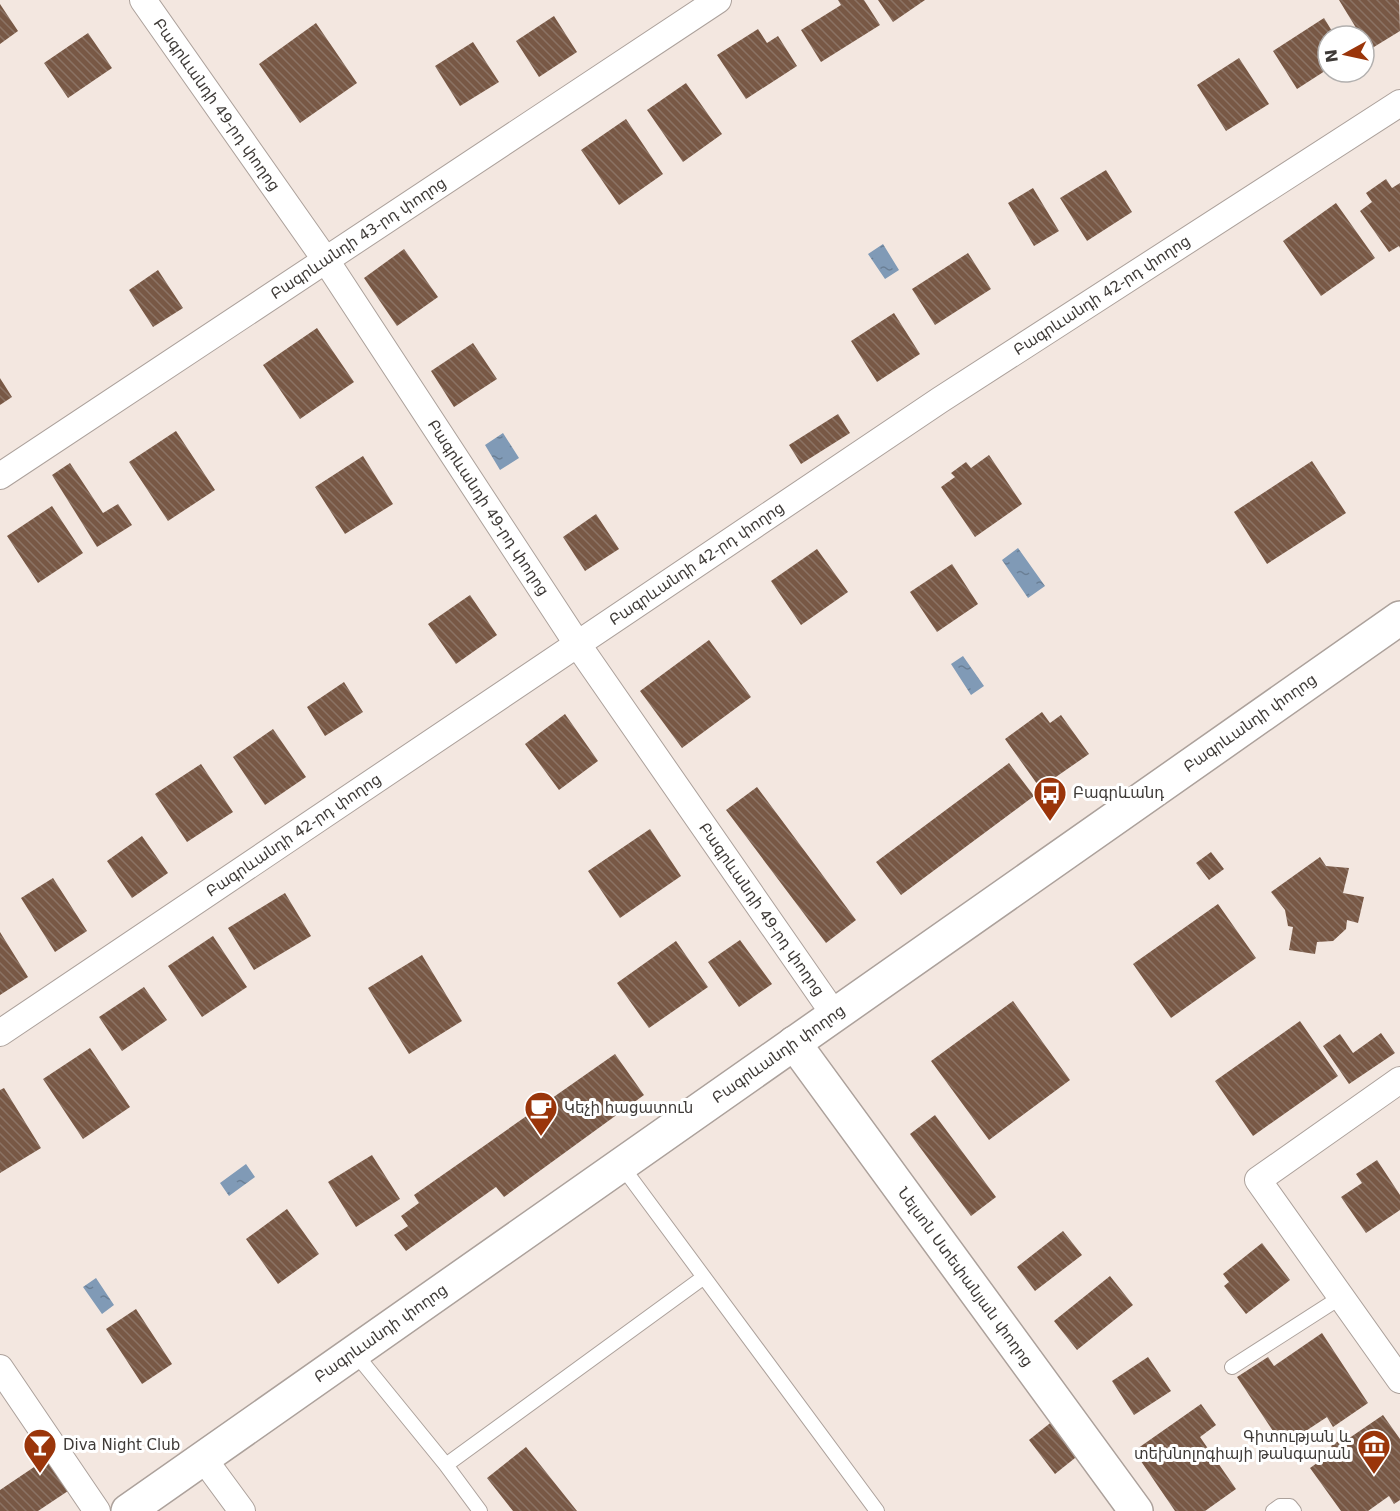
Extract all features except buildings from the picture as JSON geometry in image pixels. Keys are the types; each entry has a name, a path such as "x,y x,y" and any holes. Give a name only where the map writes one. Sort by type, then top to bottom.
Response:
{"main road":[{"name":"Բագրևանդի փողոց","path":"128,1511 1400,618"},
{"name":"Նելսոն Ստեփանյան փողոց","path":"794,1043 1136,1511"}],"street":[{"name":"Բագրևանդի 49-րդ փողոց","path":"143,0 327,262 578,645 834,1014"},
{"name":"Բագրևանդի 43-րդ փողոց","path":"0,476 327,262 718,0"},
{"name":"Բագրևանդի 42-րդ փողոց","path":"0,1033 940,400 1400,103"},
{"path":"1400,1080 1258,1180 1400,1380"},
{"path":"0,1368 97,1511"},
{"path":"203,1458 242,1511"}],"lane":[{"path":"621,1165 878,1511"},
{"path":"446,1465 704,1277"},
{"path":"1232,1367 1341,1297"},
{"path":"354,1352 446,1465 480,1511"},
{"path":"1273,1511 1290,1506 1294,1511"}],"water":[{"path":"883,244 899,270 885,279 868,254"},
{"path":"503,433 519,458 500,470 485,445"},
{"path":"1018,548 1045,586 1028,598 1002,560"},
{"path":"963,656 984,686 971,695 951,664"},
{"path":"246,1164 255,1177 229,1196 220,1183"},
{"path":"96,1278 114,1305 102,1314 83,1287"}],"place":[{"name":"Բագրևանդ","path":"1050,822"},
{"name":"Կեչի հացատուն","path":"541,1137"},
{"name":"Diva Night Club","path":"40,1474"},
{"name":"Գիտության և տեխնոլոգիայի թանգարան","path":"1374,1475"}]}
